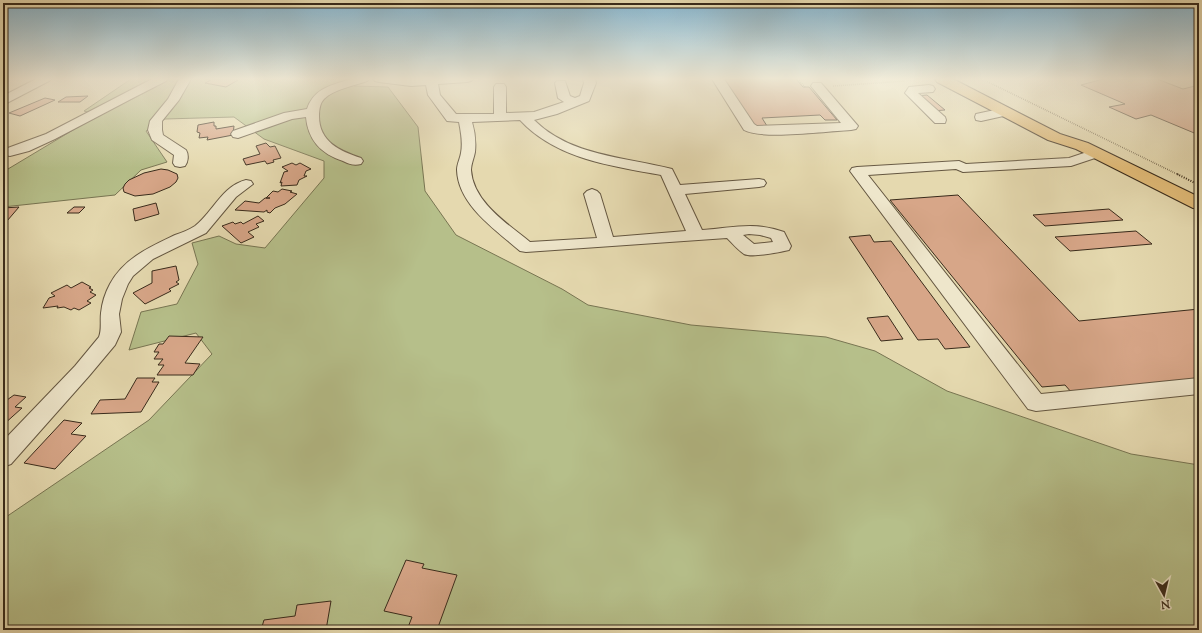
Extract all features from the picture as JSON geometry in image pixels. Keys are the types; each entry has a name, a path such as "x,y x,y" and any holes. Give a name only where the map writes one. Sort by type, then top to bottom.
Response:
{"main road":[{"path":"997,109 1004,112 1013,113 1085,147 1199,204"},
{"path":"1017,109 1067,134 1085,147"}],"street":[{"path":"5,153 27,148 102,109"},
{"path":"166,109 156,121 155,130 157,137 181,153 180,163"},
{"path":"314,109 312,112 313,130 326,148 338,155 356,161"},
{"path":"445,109 452,118 534,116 559,109"},
{"path":"500,109 500,118"},
{"path":"737,109 750,128 764,132 851,126 836,109"},
{"path":"921,109 935,120 925,109"},
{"path":"238,134 289,116 312,112"},
{"path":"981,117 1004,112"},
{"path":"523,116 540,133 562,145 603,159 667,172 696,235"},
{"path":"465,118 468,127 468,152 464,170 468,189 491,216 526,247 731,233"},
{"path":"1085,147 1071,162 963,168 959,165 857,171 1036,403 1199,386"},
{"path":"676,190 760,183"},
{"path":"3,456 82,371 108,340 112,332 110,314 113,299 119,284 127,272 147,255 200,230 231,194 246,184"},
{"path":"592,194 606,242"}],"path":[{"path":"1042,109 1199,185"}],"green space":[{"path":"88,109 404,109 418,127 425,191 456,235 562,289 588,305 691,325 826,337 875,351 947,391 1131,454 1199,465 1199,630 3,630 3,519 149,420 212,354 196,333 129,350 141,312 177,304 198,264 192,243 219,236 236,244 265,248 324,178 324,161 264,139 234,117 165,119 146,131 167,162 141,170 115,195 3,207 3,172 98,115 84,111"}],"building":[{"path":"20,109 36,109 20,116 9,113"},
{"path":"742,109 827,109 837,120 825,120 820,115 762,118 767,126 754,127"},
{"path":"929,109 943,109 945,110 932,111"},
{"path":"1112,109 1199,109 1199,135 1151,115 1136,119"},
{"path":"214,122 216,129 234,126 233,135 207,140 208,137 199,138 200,133 197,132 198,125"},
{"path":"266,143 270,147 275,146 281,158 273,160 274,162 267,164 265,161 246,165 243,159 260,154 256,146"},
{"path":"292,163 296,165 300,163 311,169 306,171 304,176 307,176 299,180 297,185 281,186 282,182 280,183 284,172 288,171 282,167"},
{"path":"161,169 177,174 178,178 176,182 170,187 153,194 135,196 124,192 123,188 129,180 144,173"},
{"path":"282,189 292,191 290,192 297,194 285,204 275,208 270,213 267,212 267,210 264,212 235,210 245,201 259,203 273,191 278,192"},
{"path":"958,195 1079,321 1199,309 1199,379 1072,393 1065,385 1042,387 890,200"},
{"path":"156,203 159,214 135,221 133,209"},
{"path":"19,207 7,221 3,221 3,208"},
{"path":"74,207 85,207 79,213 67,213"},
{"path":"1109,209 1123,220 1045,226 1033,215"},
{"path":"258,216 264,221 256,224 259,227 248,232 254,237 241,243 222,226 233,222 235,224 241,222 243,224"},
{"path":"1136,231 1152,244 1070,251 1055,237"},
{"path":"870,235 874,242 891,241 970,347 945,349 938,339 918,340 849,237"},
{"path":"176,266 179,280 176,282 179,284 169,289 171,291 145,304 133,293 152,283 152,271"},
{"path":"82,282 91,287 89,288 93,290 90,292 96,295 87,301 91,303 79,310 74,308 71,310 64,307 57,308 58,306 43,308 49,298 55,296 51,293 67,285 71,288"},
{"path":"888,316 903,339 881,341 867,318"},
{"path":"169,336 203,337 185,363 200,364 193,375 157,375 164,365 158,365 163,359 154,359 159,352 154,352 159,344 163,344"},
{"path":"137,378 155,378 152,382 159,382 141,412 91,414 100,400 125,399"},
{"path":"14,395 26,397 15,407 22,408 3,425 3,399 7,400"},
{"path":"64,420 82,423 71,434 86,436 55,469 24,463"},
{"path":"406,560 424,564 422,568 457,575 437,630 407,630 412,617 384,611"},
{"path":"331,601 326,630 261,630 264,620 295,616 297,605"}]}
